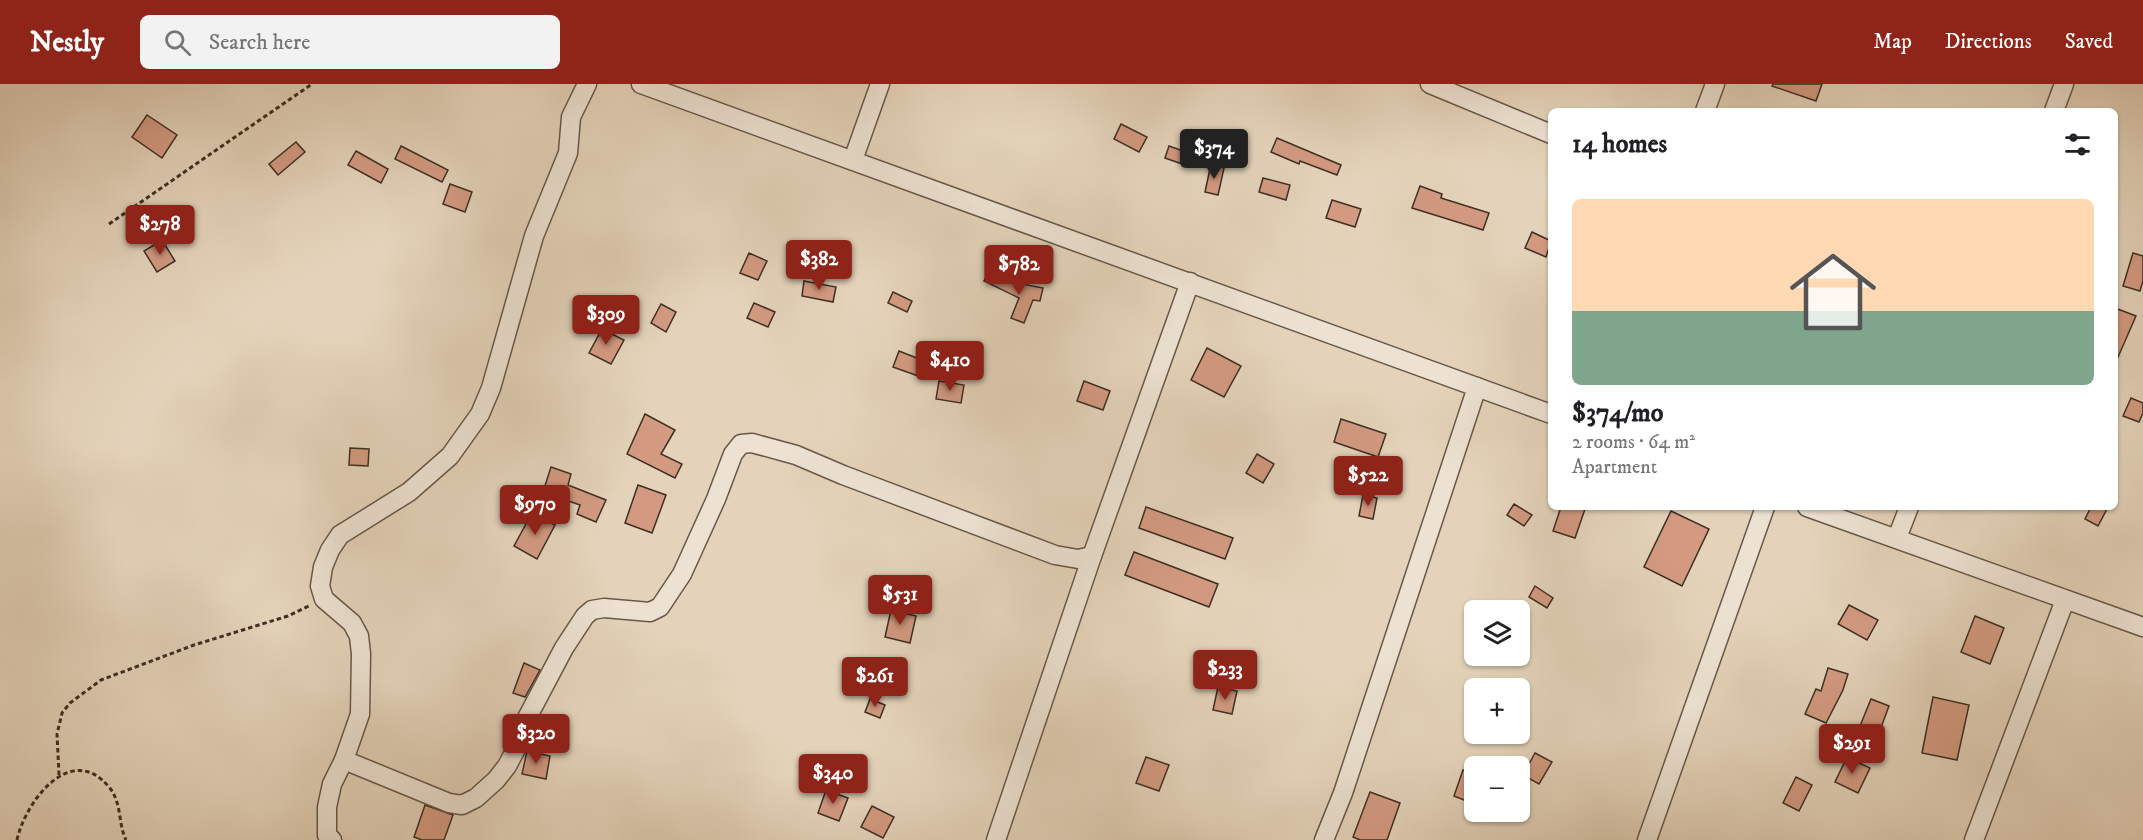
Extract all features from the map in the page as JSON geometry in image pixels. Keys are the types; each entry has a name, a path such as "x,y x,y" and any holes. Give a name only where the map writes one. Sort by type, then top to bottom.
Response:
{"street":[{"path":"332,840 327,835 327,807 332,784 344,760 360,714 359,636 352,623 324,599 320,586 322,567 340,535 409,492 450,456 480,414 491,388 534,236 568,153 571,117 587,84"},
{"path":"641,84 1548,413"},
{"path":"853,160 880,84"},
{"path":"1706,108 1715,84"},
{"path":"2055,108 2064,84"},
{"path":"1438,85 1548,133"},
{"path":"996,840 1092,556 1190,282"},
{"path":"1324,840 1343,793 1477,387"},
{"path":"344,760 449,803 462,805 476,798 496,780 507,766 518,745 527,718 564,648 585,616 592,610 604,608 650,612 660,607 682,574 716,499 733,454 741,444 752,443 796,455 1055,555 1078,559 1092,556"},
{"path":"1647,840 1764,510"},
{"path":"1816,510 2143,627"},
{"path":"1898,538 1908,510"},
{"path":"1974,840 2065,600"}],"path":[{"path":"109,224 312,84"},
{"path":"59,775 57,734 62,713 101,680 195,645 288,616 324,599"},
{"path":"17,840 23,819 45,789 59,775 71,771 92,773 110,788 117,803 126,840"}],"building":[{"path":"1773,84 1822,84 1816,101 1772,86"},
{"path":"147,115 177,135 162,158 132,137"},
{"path":"1121,124 1147,137 1139,152 1114,139"},
{"path":"1277,138 1341,165 1337,175 1300,161 1299,164 1271,152"},
{"path":"296,142 305,152 278,175 269,164"},
{"path":"401,146 448,170 442,182 395,159"},
{"path":"1169,146 1189,153 1185,165 1165,158"},
{"path":"356,151 388,169 381,183 348,165"},
{"path":"1211,164 1224,168 1218,195 1205,192"},
{"path":"1263,178 1290,185 1286,200 1259,192"},
{"path":"450,184 472,192 465,212 443,204"},
{"path":"1420,186 1442,194 1441,198 1489,213 1483,230 1412,208"},
{"path":"1332,200 1361,209 1355,227 1326,218"},
{"path":"1532,232 1548,240 1546,257 1525,248"},
{"path":"162,240 175,261 157,272 144,251"},
{"path":"749,253 767,261 758,280 740,273"},
{"path":"2133,253 2143,256 2143,281 2140,291 2123,286"},
{"path":"986,277 1043,288 1040,301 1033,300 1024,323 1011,318 1019,298 984,281"},
{"path":"804,281 836,287 833,302 802,296"},
{"path":"893,292 912,301 907,312 888,303"},
{"path":"754,303 775,312 768,327 747,318"},
{"path":"661,304 676,312 666,332 651,323"},
{"path":"2118,309 2136,316 2118,357"},
{"path":"602,329 624,340 611,364 589,353"},
{"path":"1207,348 1241,366 1224,397 1191,380"},
{"path":"899,351 927,362 921,377 893,367"},
{"path":"939,381 964,385 961,403 936,399"},
{"path":"1084,381 1110,391 1103,410 1077,401"},
{"path":"2131,398 2143,403 2143,413 2139,422 2123,416"},
{"path":"645,414 675,430 661,454 682,464 675,478 627,454"},
{"path":"1341,419 1386,434 1378,457 1334,442"},
{"path":"350,448 369,449 368,466 349,465"},
{"path":"1257,454 1274,464 1263,483 1246,473"},
{"path":"551,467 571,474 568,485 606,500 596,522 577,514 580,505 543,492"},
{"path":"638,485 666,495 652,533 625,523"},
{"path":"1363,495 1377,498 1373,519 1359,516"},
{"path":"1514,504 1532,515 1524,526 1507,515"},
{"path":"1146,507 1233,538 1225,559 1139,528"},
{"path":"1560,510 1585,510 1575,538 1553,531"},
{"path":"2090,510 2106,510 2098,526 2085,519"},
{"path":"1671,511 1709,529 1682,586 1644,567"},
{"path":"532,513 555,525 537,559 514,546"},
{"path":"1134,552 1218,584 1209,607 1125,575"},
{"path":"1535,586 1553,598 1547,608 1529,597"},
{"path":"1849,605 1878,620 1867,640 1838,624"},
{"path":"891,610 916,616 910,643 885,637"},
{"path":"1975,616 2004,628 1990,664 1961,652"},
{"path":"524,663 540,670 525,697 513,693"},
{"path":"1828,668 1848,674 1843,690 1826,723 1805,714 1816,689 1821,691"},
{"path":"1218,687 1237,691 1232,714 1213,710"},
{"path":"1933,697 1969,705 1957,760 1922,753"},
{"path":"870,699 885,705 880,718 865,712"},
{"path":"1871,699 1889,706 1879,733 1860,726"},
{"path":"527,751 550,756 546,779 522,774"},
{"path":"1535,753 1552,762 1539,784 1530,779 1530,762"},
{"path":"1146,757 1169,765 1159,791 1136,783"},
{"path":"1847,757 1870,768 1858,793 1835,782"},
{"path":"1463,770 1464,770 1464,800 1454,796"},
{"path":"1796,777 1812,785 1799,811 1783,803"},
{"path":"826,790 848,798 839,821 818,813"},
{"path":"1370,792 1400,803 1387,840 1360,840 1353,837"},
{"path":"425,805 453,815 444,840 422,840 414,837"},
{"path":"872,806 894,817 883,838 861,827"}]}
